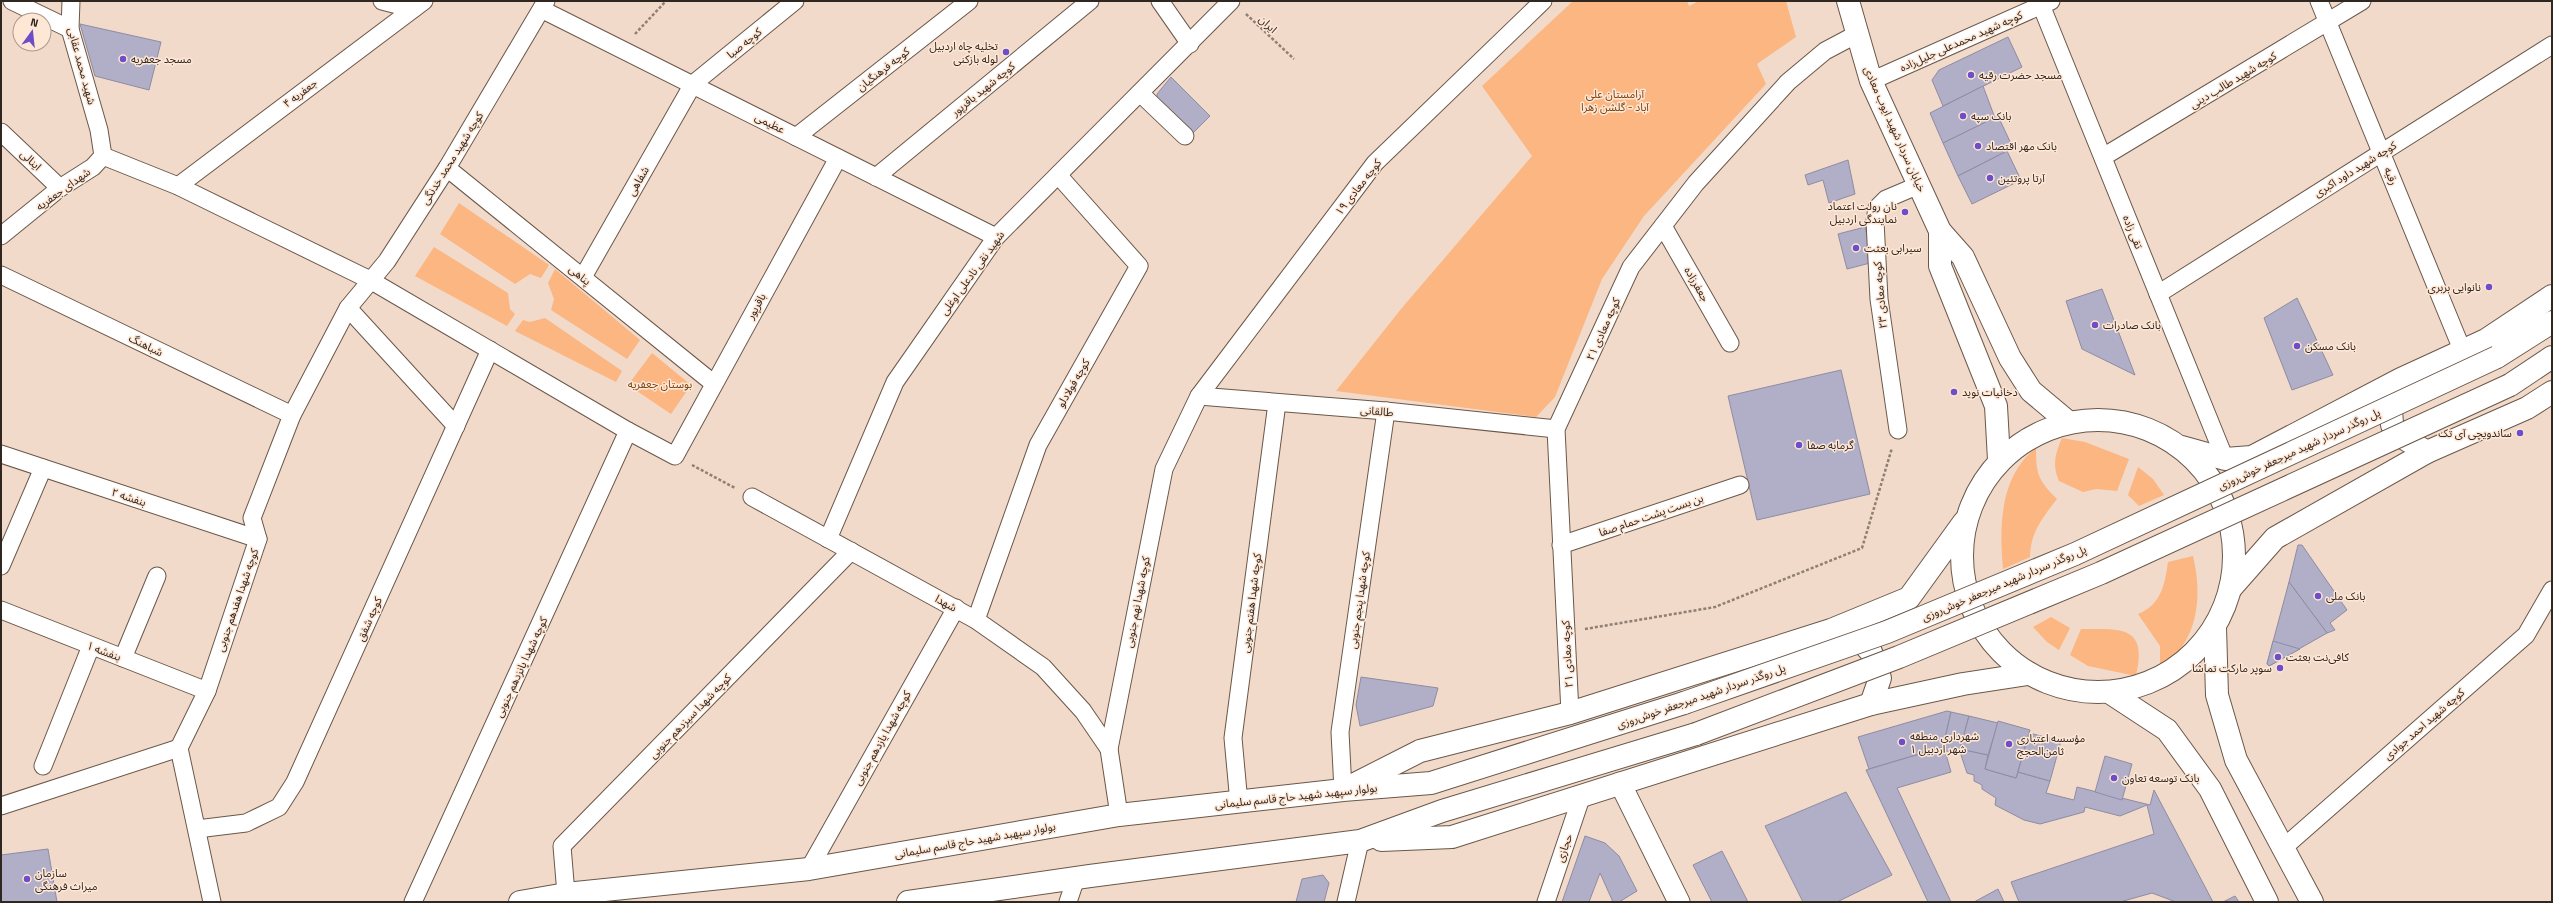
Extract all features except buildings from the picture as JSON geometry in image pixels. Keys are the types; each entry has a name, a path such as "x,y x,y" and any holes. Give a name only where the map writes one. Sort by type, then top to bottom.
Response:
{"main road":[{"name":"خیابان سردار شهید ایوب معادی","path":"1848,1 1871,81 1940,231 1963,256 2010,358 2031,391 2068,422"},
{"name":"خیابان سردار شهید ایوب معادی","path":"1940,231 1940,266 1996,406 1999,460"},
{"path":"1343,790 1420,751 1570,713 1831,630 1909,598 1965,521 1976,493 1999,460 2031,436 2068,422 2108,420 2146,428 2181,447 2225,459 2252,457 2401,379 2463,352 2486,340 2552,296"},
{"name":"پل روگذر سردار شهید میرجعفر خوش‌روزی","path":"1431,783 1684,703 1887,632 2075,554 2497,357 2552,322"},
{"path":"1360,841 1442,812 1696,734 1899,658 2101,573 2510,385 2552,357"},
{"path":"2401,379 2391,408 2392,425 2405,439 2427,452"},
{"path":"2231,588 2275,538 2427,452 2527,408 2552,392"},
{"path":"1965,521 1961,565 1971,608 1994,646 2028,674 2068,689 2109,692 2151,682 2187,660 2215,627 2231,588 2235,548 2227,510 2208,475 2181,447"},
{"path":"2215,627 2217,696 2236,760 2312,902"},
{"path":"1831,630 1857,637 1871,652 1880,678 1871,704"},
{"path":"908,902 1076,878 1360,841 1452,837 1871,704 1963,684 2028,674"},
{"path":"2109,692 2167,730 2210,789 2267,902"},
{"name":"بولوار سپهبد شهید حاج قاسم سلیمانی","path":"520,902 566,894 809,869 1119,815 1239,803 1343,790 1431,783"}],"street":[{"path":"12,1 70,29"},
{"name":"شهید محمد عقابی","path":"71,1 70,29 100,130 103,156"},
{"path":"382,1 419,5"},
{"name":"کوچه صبا","path":"693,84 795,1"},
{"name":"کوچه فرهنگیان","path":"796,137 969,1"},
{"name":"کوچه شهید باقرپور","path":"876,177 1090,1"},
{"path":"1160,1 1190,44"},
{"name":"کوچه معادی ۱۹","path":"1199,396 1375,164 1543,1"},
{"name":"رقیه","path":"2319,1 2463,352"},
{"name":"کوچه شهید طالب دینی","path":"2103,157 2328,23 2362,1"},
{"name":"کوچه شهید محمدعلی جلیل‌زاده","path":"1871,81 2046,3"},
{"name":"تقی زاده","path":"2046,3 2103,157 2225,459"},
{"name":"جعفریه ۴","path":"178,186 419,5"},
{"name":"عظیمی","path":"544,5 621,49 996,237"},
{"name":"کوچه شهید محمد خدنگی","path":"348,308 387,261 447,168 544,5"},
{"name":"شهید نقی نادعلی اوغلی","path":"828,539 895,382 996,237 1190,44 1237,6"},
{"name":"کوچه معادی ۲۱","path":"1570,713 1556,430 1631,267 1696,184 1788,82 1824,51 1857,34"},
{"name":"کوچه شهید داود اکبری","path":"2158,294 2552,44"},
{"name":"شفاهی","path":"583,278 693,84"},
{"path":"1140,94 1185,136"},
{"name":"اینالی","path":"1,132 60,188"},
{"path":"103,156 178,186 370,280 628,431 675,456"},
{"name":"شهدای جعفریه","path":"1,236 60,188 93,167 103,156"},
{"name":"باقرپور","path":"675,456 713,383 838,158"},
{"name":"پناهی","path":"447,168 713,383"},
{"name":"کوچه فولادلو","path":"976,620 1038,445 1139,266 1058,175"},
{"name":"کوچه معادی ۲۳","path":"1898,430 1879,299 1875,221 1877,208 1886,199 1919,185"},
{"name":"جعفرزاده","path":"1663,226 1730,343"},
{"name":"شباهنگ","path":"1,275 292,415"},
{"path":"348,308 456,426"},
{"name":"کوچه شهدا هفدهم جنوبی","path":"179,748 207,691 258,538 252,518 292,415 348,308"},
{"name":"کوچه شفق","path":"197,829 246,823 279,808 295,782 490,350"},
{"name":"طالقانی","path":"1199,396 1277,404 1386,411 1556,430"},
{"name":"کوچه شهدا نهم جنوبی","path":"1119,815 1109,749 1164,469 1199,396"},
{"name":"کوچه شهدا هفتم جنوبی","path":"1239,803 1233,738 1277,404"},
{"name":"کوچه شهدا پنجم جنوبی","path":"1343,790 1340,732 1386,411"},
{"name":"کوچه شهدا پانزدهم جنوبی","path":"413,902 628,431"},
{"name":"بنفشه ۲","path":"1,454 258,538"},
{"path":"1,566 43,468"},
{"name":"بن بست پشت حمام صفا","path":"1561,545 1740,485"},
{"name":"شهدا","path":"752,497 956,608 976,620 1043,667 1083,711 1109,749"},
{"name":"کوچه شهدا سیزدهم جنوبی","path":"566,894 562,846 851,551"},
{"path":"123,658 157,576"},
{"name":"کوچه شهید احمد جوادی","path":"2283,848 2526,635 2552,590"},
{"name":"کوچه شهدا یازدهم جنوبی","path":"809,869 956,608"},
{"name":"بنفشه ۱","path":"1,610 207,691"},
{"path":"43,766 91,646"},
{"path":"1,806 179,748 212,902"},
{"path":"1620,783 1679,902"},
{"name":"حجازی","path":"1546,902 1582,795"},
{"path":"1346,902 1360,841"},
{"path":"1068,902 1076,878"}],"path":[{"path":"621,49 666,1"},
{"name":"ایران","path":"1237,6 1294,59"},
{"path":"1566,632 1715,607 1862,548 1898,430"},
{"path":"675,456 752,497"}],"green space":[{"name":"آرامستان علی آباد - گلشن زهرا","path":"1573,1 1687,1 1689,6 1699,1 1786,1 1796,37 1757,64 1766,84 1644,216 1602,279 1555,397 1536,417 1336,391 1401,309 1532,156 1482,86"},
{"path":"459,203 549,265 541,278 530,274 515,284 440,234"},
{"path":"434,247 508,293 510,309 515,314 507,326 415,276"},
{"path":"555,269 640,340 627,359 551,310 554,299 548,283"},
{"path":"545,318 622,371 616,382 515,331 523,320 530,322"},
{"name":"بوستان جعفریه","path":"652,353 691,385 671,414 628,385"},
{"path":"2062,438 2085,442 2129,459 2117,491 2096,489 2083,492 2059,481 2055,460"},
{"path":"2036,448 2039,476 2046,487 2057,499 2038,526 2032,540 2030,557 2003,569 2001,536 2004,503 2015,473 2024,459"},
{"path":"2138,467 2153,479 2164,495 2139,506 2128,495"},
{"path":"2193,556 2196,572 2197,604 2190,633 2183,646 2173,658 2160,669 2160,646 2138,614 2146,610 2157,599 2163,586 2168,562"},
{"path":"2051,617 2070,628 2059,650 2047,642 2033,627"},
{"path":"2081,629 2108,629 2128,633 2134,639 2138,647 2139,659 2136,676 2088,666 2070,655"}],"place":[{"name":"تخلیه چاه اردبیل لوله بازکنی","path":"1006,52"},
{"name":"مسجد جعفریه","path":"123,59"},
{"name":"مسجد حضرت رقیه","path":"1971,75"},
{"name":"بانک سپه","path":"1963,116"},
{"name":"بانک مهر اقتصاد","path":"1978,146"},
{"name":"آرتا پروتئین","path":"1990,178"},
{"name":"نان رولت اعتماد نمایندگی اردبیل","path":"1905,212"},
{"name":"سیرابی بعثت","path":"1856,248"},
{"name":"نانوایی بربری","path":"2489,287"},
{"name":"بانک صادرات","path":"2095,325"},
{"name":"بانک مسکن","path":"2297,346"},
{"name":"دخانیات نوید","path":"1954,392"},
{"name":"ساندویچی آی تک","path":"2520,433"},
{"name":"گرمابه صفا","path":"1799,445"},
{"name":"بانک ملی","path":"2318,596"},
{"name":"کافی‌نت بعثت","path":"2278,657"},
{"name":"سوپر مارکت تماشا","path":"2280,668"},
{"name":"شهرداری منطقه ۱ شهر اردبیل","path":"1902,742"},
{"name":"مؤسسه اعتباری ثامن‌الحجج","path":"2009,744"},
{"name":"بانک توسعه تعاون","path":"2114,778"},
{"name":"سازمان میراث فرهنگی","path":"27,879"}]}
